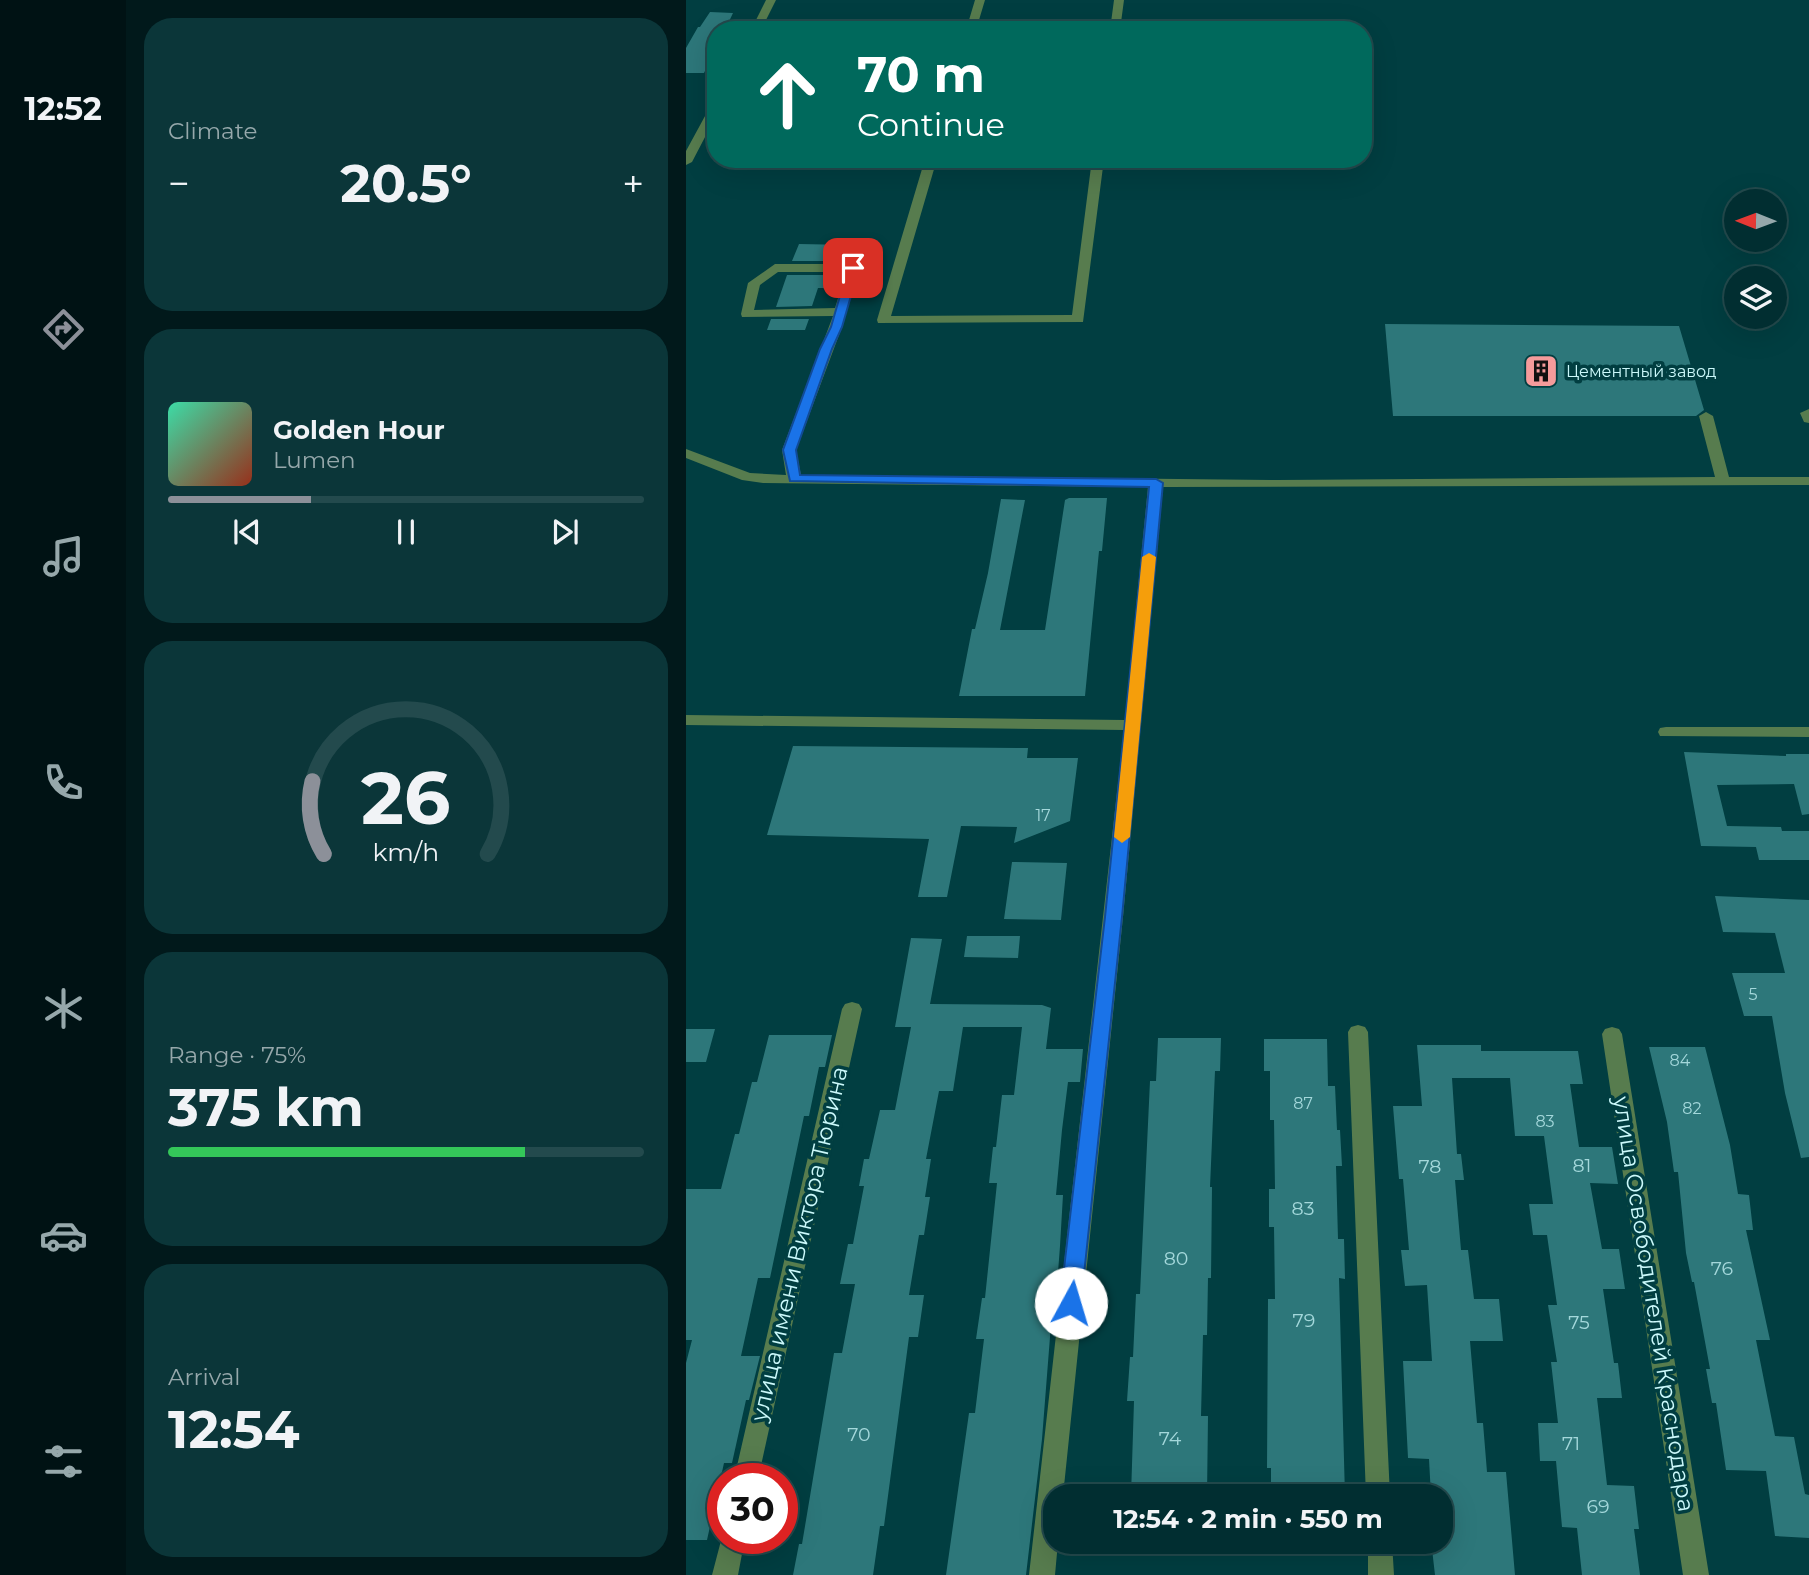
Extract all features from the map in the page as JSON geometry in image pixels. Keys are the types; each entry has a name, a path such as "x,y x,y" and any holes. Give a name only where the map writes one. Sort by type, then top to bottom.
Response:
{"street":[{"path":"760,21 771,0"},
{"path":"974,21 980,0"},
{"path":"1116,21 1119,0"},
{"path":"686,162 707,122"},
{"path":"928,168 883,320 1078,319 1097,168"},
{"path":"794,478 789,450 840,312 853,268 775,268 754,283 747,314 840,312"},
{"path":"1706,416 1723,480"},
{"path":"686,453 754,479 1277,484 1809,481"},
{"path":"1042,1575 1133,725 1156,483"},
{"path":"686,720 1133,725"},
{"path":"1666,732 1809,732"},
{"name":"улица имени Виктора Тюрина","path":"751,1463 852,1009"},
{"path":"1358,1032 1377,1484"},
{"name":"улица Освободителей Краснодара","path":"1612,1034 1696,1575"},
{"path":"725,1575 730,1554"},
{"path":"1380,1554 1381,1575"}],"building":[{"path":"710,12 733,13 729,21 707,21 707,67 704,73 686,73 686,48"},
{"path":"799,244 851,245 845,261 792,261"},
{"path":"787,275 840,275 835,288 818,288 812,306 776,307"},
{"path":"771,319 809,319 805,330 767,330"},
{"name":"Цементный завод","path":"1385,324 1679,326 1704,410 1696,416 1393,416"},
{"path":"1107,498 1085,696 959,696 972,629 975,629 988,573 1001,499 1025,500 1000,630 1045,630 1065,500"},
{"path":"793,746 1028,748 1027,758 1078,758 1070,821 1014,843 1017,827 961,826 947,897 918,897 929,839 767,835"},
{"path":"1684,752 1786,756 1809,754 1809,814 1802,815 1794,784 1717,785 1727,826 1781,827 1782,831 1809,831 1809,860 1759,860 1756,847 1701,846"},
{"path":"1012,862 1067,863 1061,920 1004,919"},
{"path":"1715,896 1809,900 1809,1157 1801,1158 1785,1093 1772,1016 1744,1016 1732,973 1785,973 1775,933 1723,932"},
{"path":"967,936 1020,936 1018,958 964,957"},
{"path":"911,938 942,939 930,1004 1042,1005 1051,1008 1046,1049 1083,1049 1080,1082 1068,1082 1062,1130 1056,1195 1063,1195 1057,1286 1054,1286 1042,1439 1026,1575 946,1575 969,1413 975,1413 984,1339 976,1339 982,1298 985,1298 997,1183 989,1183 993,1147 996,1147 1002,1095 1014,1095 1022,1027 963,1027 953,1091 939,1091 926,1159 931,1159 925,1197 930,1197 924,1235 919,1235 909,1295 924,1295 918,1337 909,1337 884,1526 880,1526 873,1575 793,1575 799,1544 802,1544 834,1353 842,1353 855,1284 840,1284 848,1244 853,1244 864,1186 859,1186 864,1159 869,1159 880,1110 895,1110 911,1027 895,1027"},
{"path":"686,1029 715,1029 706,1062 686,1062"},
{"path":"769,1035 832,1035 825,1067 819,1067 809,1116 804,1116 770,1278 758,1278 741,1356 760,1356 749,1400 746,1400 732,1463 707,1463 707,1540 686,1540 686,1363 692,1340 686,1340 686,1189 721,1189 752,1082 757,1082"},
{"path":"1158,1038 1221,1038 1220,1071 1215,1071 1210,1187 1211,1278 1208,1278 1207,1335 1203,1335 1201,1416 1208,1416 1207,1484 1131,1484 1134,1401 1127,1401 1130,1357 1133,1357 1136,1294 1140,1294 1150,1081 1156,1081"},
{"path":"1264,1039 1327,1039 1328,1086 1335,1086 1342,1166 1336,1166 1338,1239 1344,1239 1345,1279 1339,1278 1345,1484 1271,1484 1271,1468 1267,1468 1268,1299 1275,1299 1274,1227 1269,1227 1269,1189 1275,1189 1270,1071 1264,1071"},
{"path":"1417,1045 1481,1045 1481,1051 1578,1051 1583,1084 1570,1084 1579,1147 1612,1147 1618,1184 1590,1183 1602,1249 1619,1249 1625,1289 1603,1289 1622,1398 1597,1398 1607,1485 1634,1486 1639,1529 1634,1529 1640,1575 1582,1575 1577,1528 1562,1527 1556,1461 1540,1461 1538,1423 1558,1423 1551,1362 1557,1362 1548,1305 1557,1305 1547,1235 1533,1235 1529,1204 1553,1204 1544,1136 1515,1136 1510,1078 1452,1078 1457,1154 1461,1154 1464,1180 1455,1180 1461,1250 1468,1250 1474,1299 1499,1299 1503,1341 1470,1341 1477,1423 1483,1423 1487,1472 1506,1472 1515,1575 1435,1575 1433,1554 1453,1554 1453,1484 1430,1484 1429,1459 1408,1458 1403,1361 1432,1361 1427,1285 1405,1286 1401,1250 1409,1250 1393,1106 1422,1106"},
{"path":"1649,1047 1705,1047 1730,1145 1738,1194 1749,1195 1753,1230 1746,1230 1770,1340 1756,1340 1775,1436 1794,1437 1805,1494 1809,1495 1809,1538 1775,1536 1766,1471 1726,1470 1716,1403 1712,1403 1706,1369 1710,1369 1694,1282 1686,1253 1678,1172 1674,1172 1667,1122"}],"slow traffic":[{"path":"1122,837 1149,557"}],"place":[{"name":"Цементный завод","path":"1541,371"}],"route":[{"path":"853,268 836,327 789,450 794,478 1156,483 1114,917 1099,1032 1071,1303"}]}
